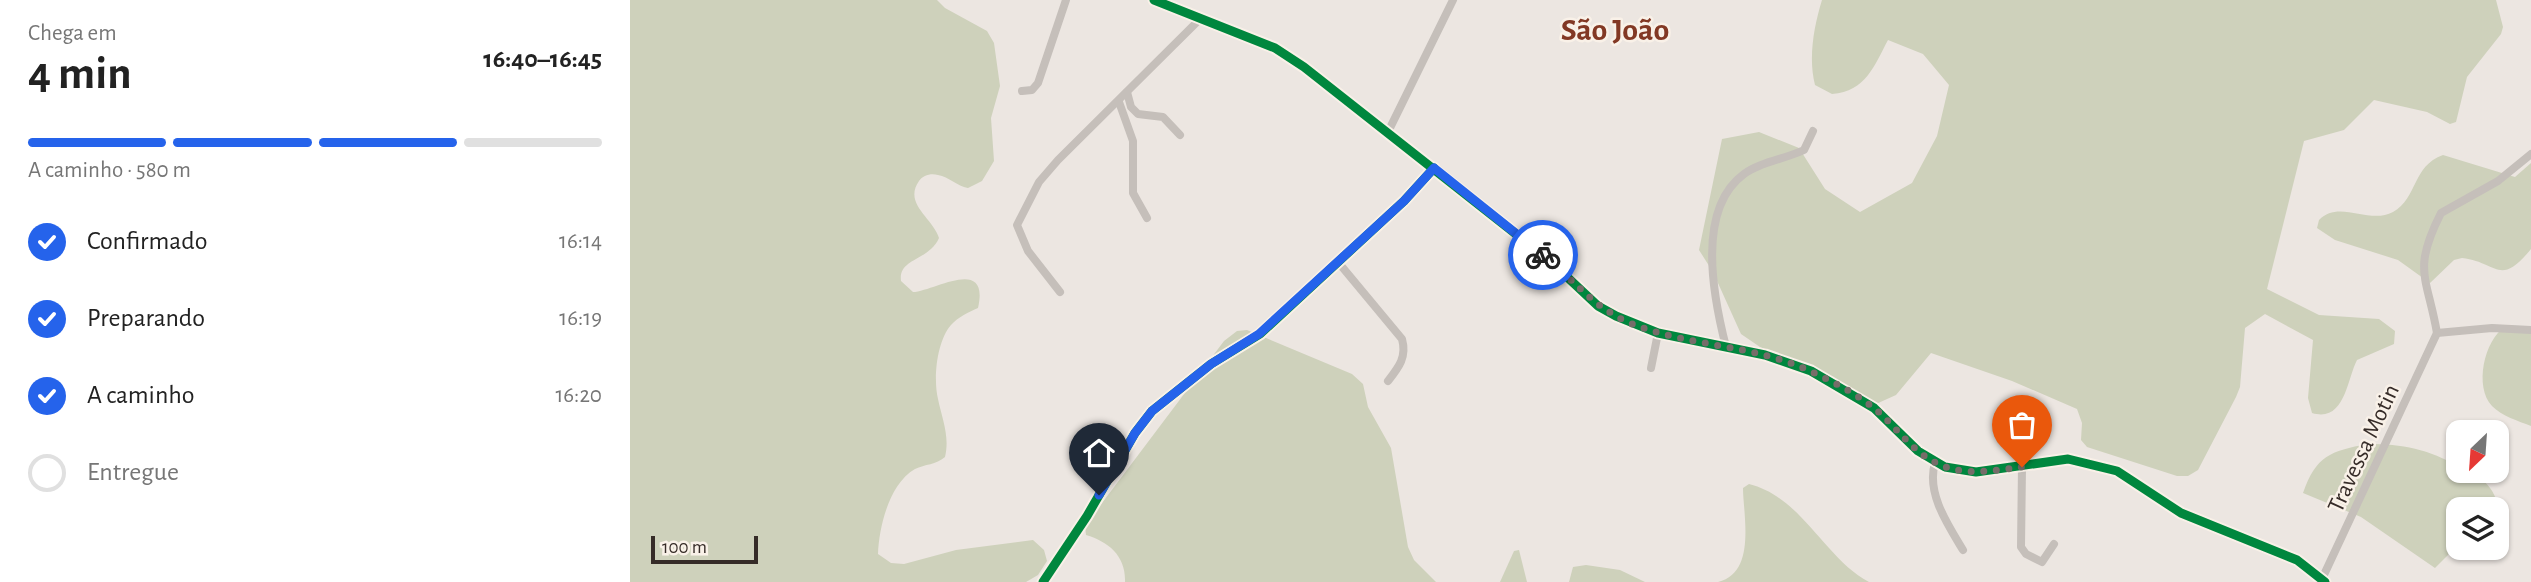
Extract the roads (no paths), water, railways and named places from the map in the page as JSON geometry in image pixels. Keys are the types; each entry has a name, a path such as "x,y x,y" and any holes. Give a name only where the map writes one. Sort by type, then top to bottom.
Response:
{"street":[{"path":"1022,91 1032,90 1038,83 1066,0"},
{"path":"1388,132 1453,0"},
{"path":"1159,1 1275,48 1434,168 1550,261 1598,306 1629,323 1658,333 1791,362 1849,391 1874,408 1918,451 1935,463 1957,470 1976,472 2068,459 2117,471 2181,513 2297,560 2324,580"},
{"path":"1060,292 1034,260 1017,225 1039,182 1201,18"},
{"path":"1127,92 1131,107 1138,114 1163,117 1180,135"},
{"path":"1119,102 1133,141 1133,193 1147,218"},
{"path":"1726,347 1717,304 1713,250 1713,225 1725,190 1746,172 1804,150 1813,131"},
{"path":"2531,154 2497,181 2441,213 2423,264 2423,276 2437,333 2492,328 2531,330"},
{"path":"1043,582 1152,411 1211,364 1259,334 1404,201 1434,168"},
{"path":"1338,261 1402,339 1405,350 1402,362 1388,381"},
{"path":"1651,368 1658,333"},
{"name":"Travessa Motin","path":"2324,580 2437,333"},
{"path":"1935,463 1933,484 1948,525 1963,550"},
{"path":"2022,467 2021,547 2026,554 2042,562 2054,544"}],"district":[{"name":"São João","path":"1615,29"}]}
